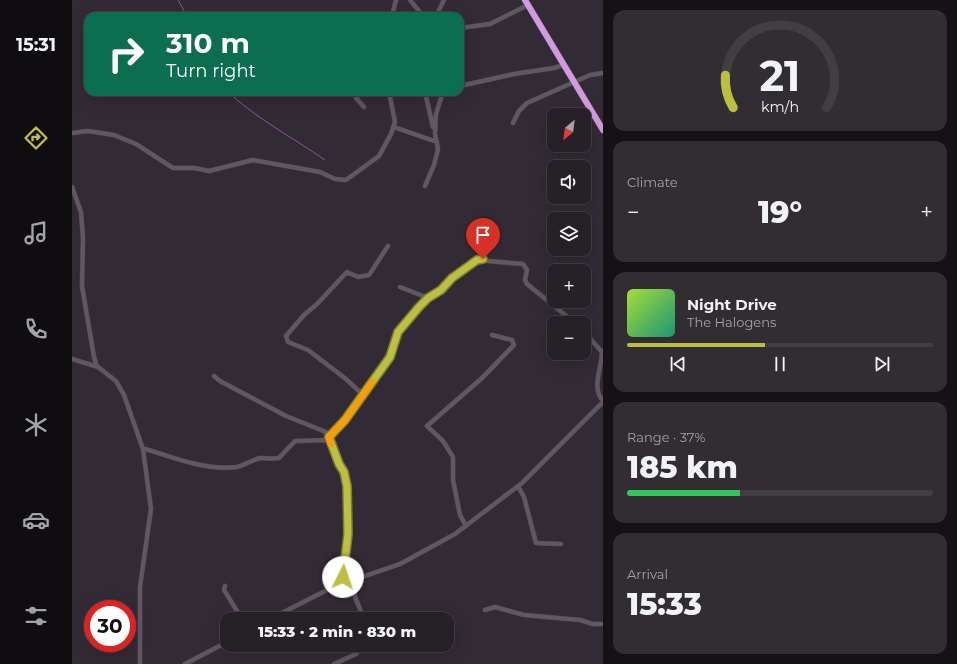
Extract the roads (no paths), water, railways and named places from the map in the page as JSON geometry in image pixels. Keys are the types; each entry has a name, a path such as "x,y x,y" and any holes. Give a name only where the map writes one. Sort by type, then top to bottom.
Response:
{"highway":[{"path":"526,1 603,130"}],"street":[{"path":"393,12 396,0"},
{"path":"438,12 444,0"},
{"path":"412,1 420,12"},
{"path":"464,27 490,24 526,1"},
{"path":"464,85 564,65"},
{"path":"513,123 522,106 590,75 603,74"},
{"path":"357,96 356,98 364,107"},
{"path":"72,133 88,131 114,135 136,144 173,168 194,168 208,171 253,160 320,172 335,179 346,180 378,156 394,128 394,113 390,96"},
{"path":"425,186 434,165 438,149 427,96"},
{"path":"434,134 436,114 442,96"},
{"path":"394,128 437,142"},
{"path":"72,187 81,212 83,238 82,286 94,357 98,367"},
{"path":"362,395 346,379 308,350 288,342 286,336 304,315 317,304 347,272 358,277 369,275 388,246"},
{"path":"143,450 146,449 173,459 203,465 232,467 242,466 260,458 279,458 295,441 329,439 345,420 390,357 398,332 428,298 439,292 452,278 477,260 520,263 527,268 525,280 527,284 566,316"},
{"path":"400,287 428,298"},
{"path":"466,526 461,518 453,480 454,464 451,453 443,441 427,426 482,378 514,345 512,340 492,334"},
{"path":"284,612 346,582 408,560 442,542 466,526 518,486 603,401 599,395 598,384 602,352 591,340"},
{"path":"72,359 98,367 112,377 120,388 143,450 151,509 140,587 140,664"},
{"path":"214,376 220,381 286,416 322,430 329,439 346,479 348,534 343,572 346,582"},
{"path":"518,486 526,504 536,543 561,544"},
{"path":"354,579 355,598 361,612"},
{"path":"225,586 224,590 238,612"},
{"path":"485,610 495,608 524,615 603,624"},
{"path":"185,664 220,646"},
{"path":"334,664 358,652"}],"waterway":[{"path":"178,0 185,12"},
{"path":"232,96 251,111 325,160"}]}
